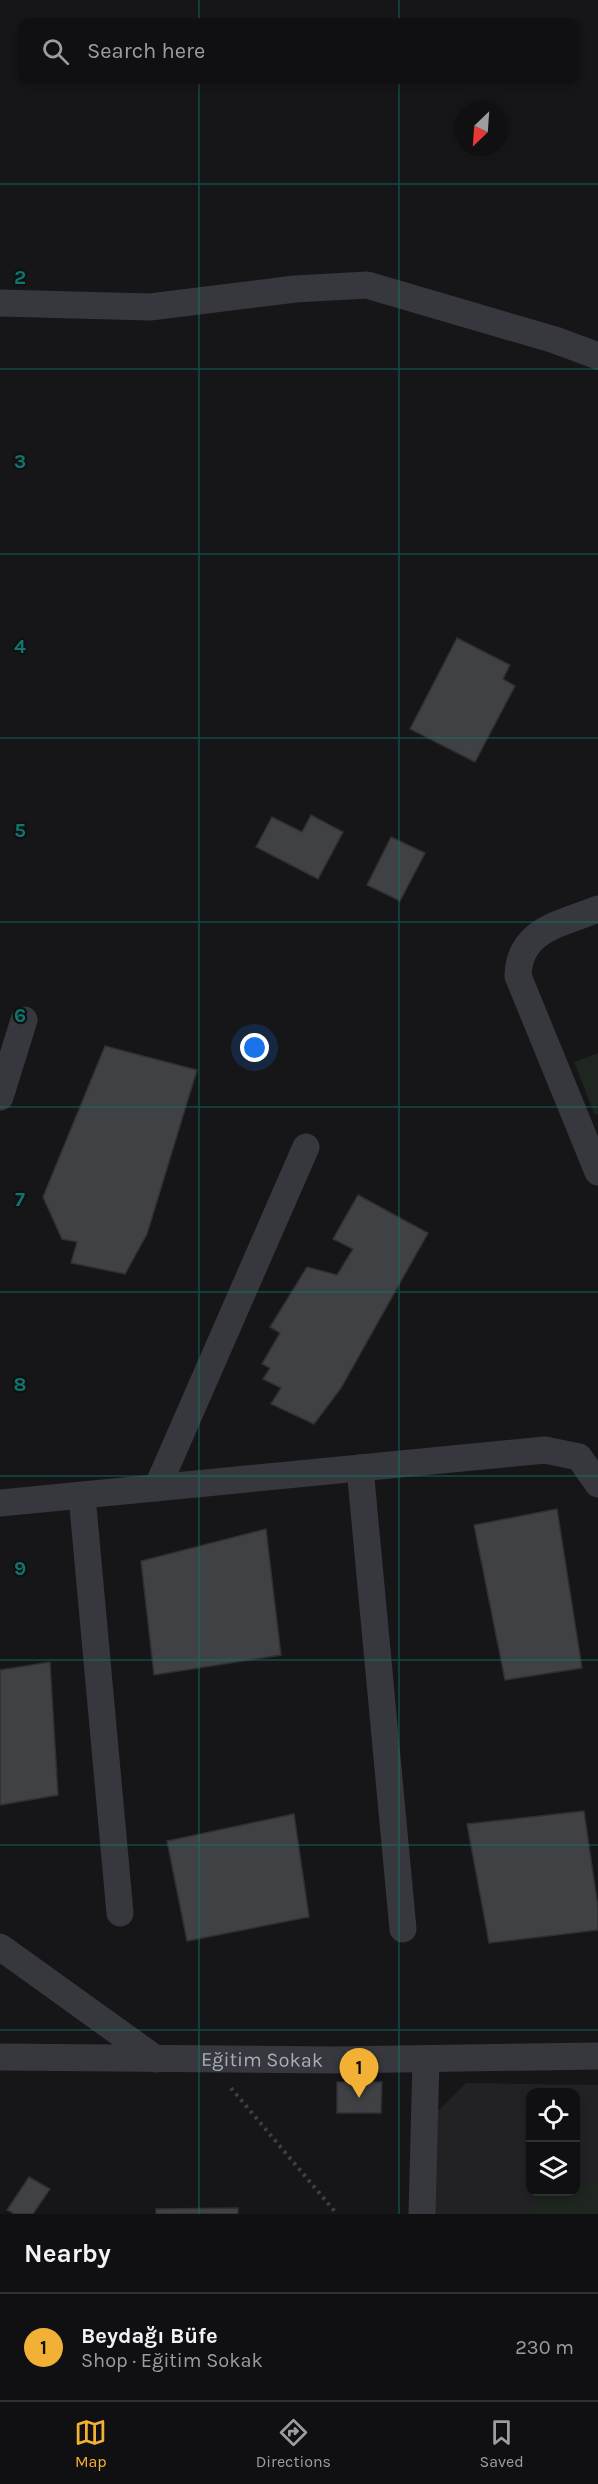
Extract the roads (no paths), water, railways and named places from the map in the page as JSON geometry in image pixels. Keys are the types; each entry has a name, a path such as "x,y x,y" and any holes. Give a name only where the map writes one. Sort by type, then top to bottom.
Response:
{"street":[{"path":"0,303 150,306 295,289 367,285 555,340 598,356"},
{"path":"598,909 540,932 530,940 518,962 518,976 598,1172"},
{"path":"0,1097 24,1020"},
{"path":"157,1488 306,1147"},
{"path":"0,1503 545,1449 579,1457 598,1484"},
{"path":"360,1468 403,1929"},
{"path":"82,1496 120,1913"},
{"path":"0,1947 156,2058"},
{"name":"Eğitim Sokak","path":"0,2057 426,2059 598,2056"},
{"path":"423,2214 426,2059"}],"place":[{"name":"Beydağı Büfe","path":"359,2098"}]}
